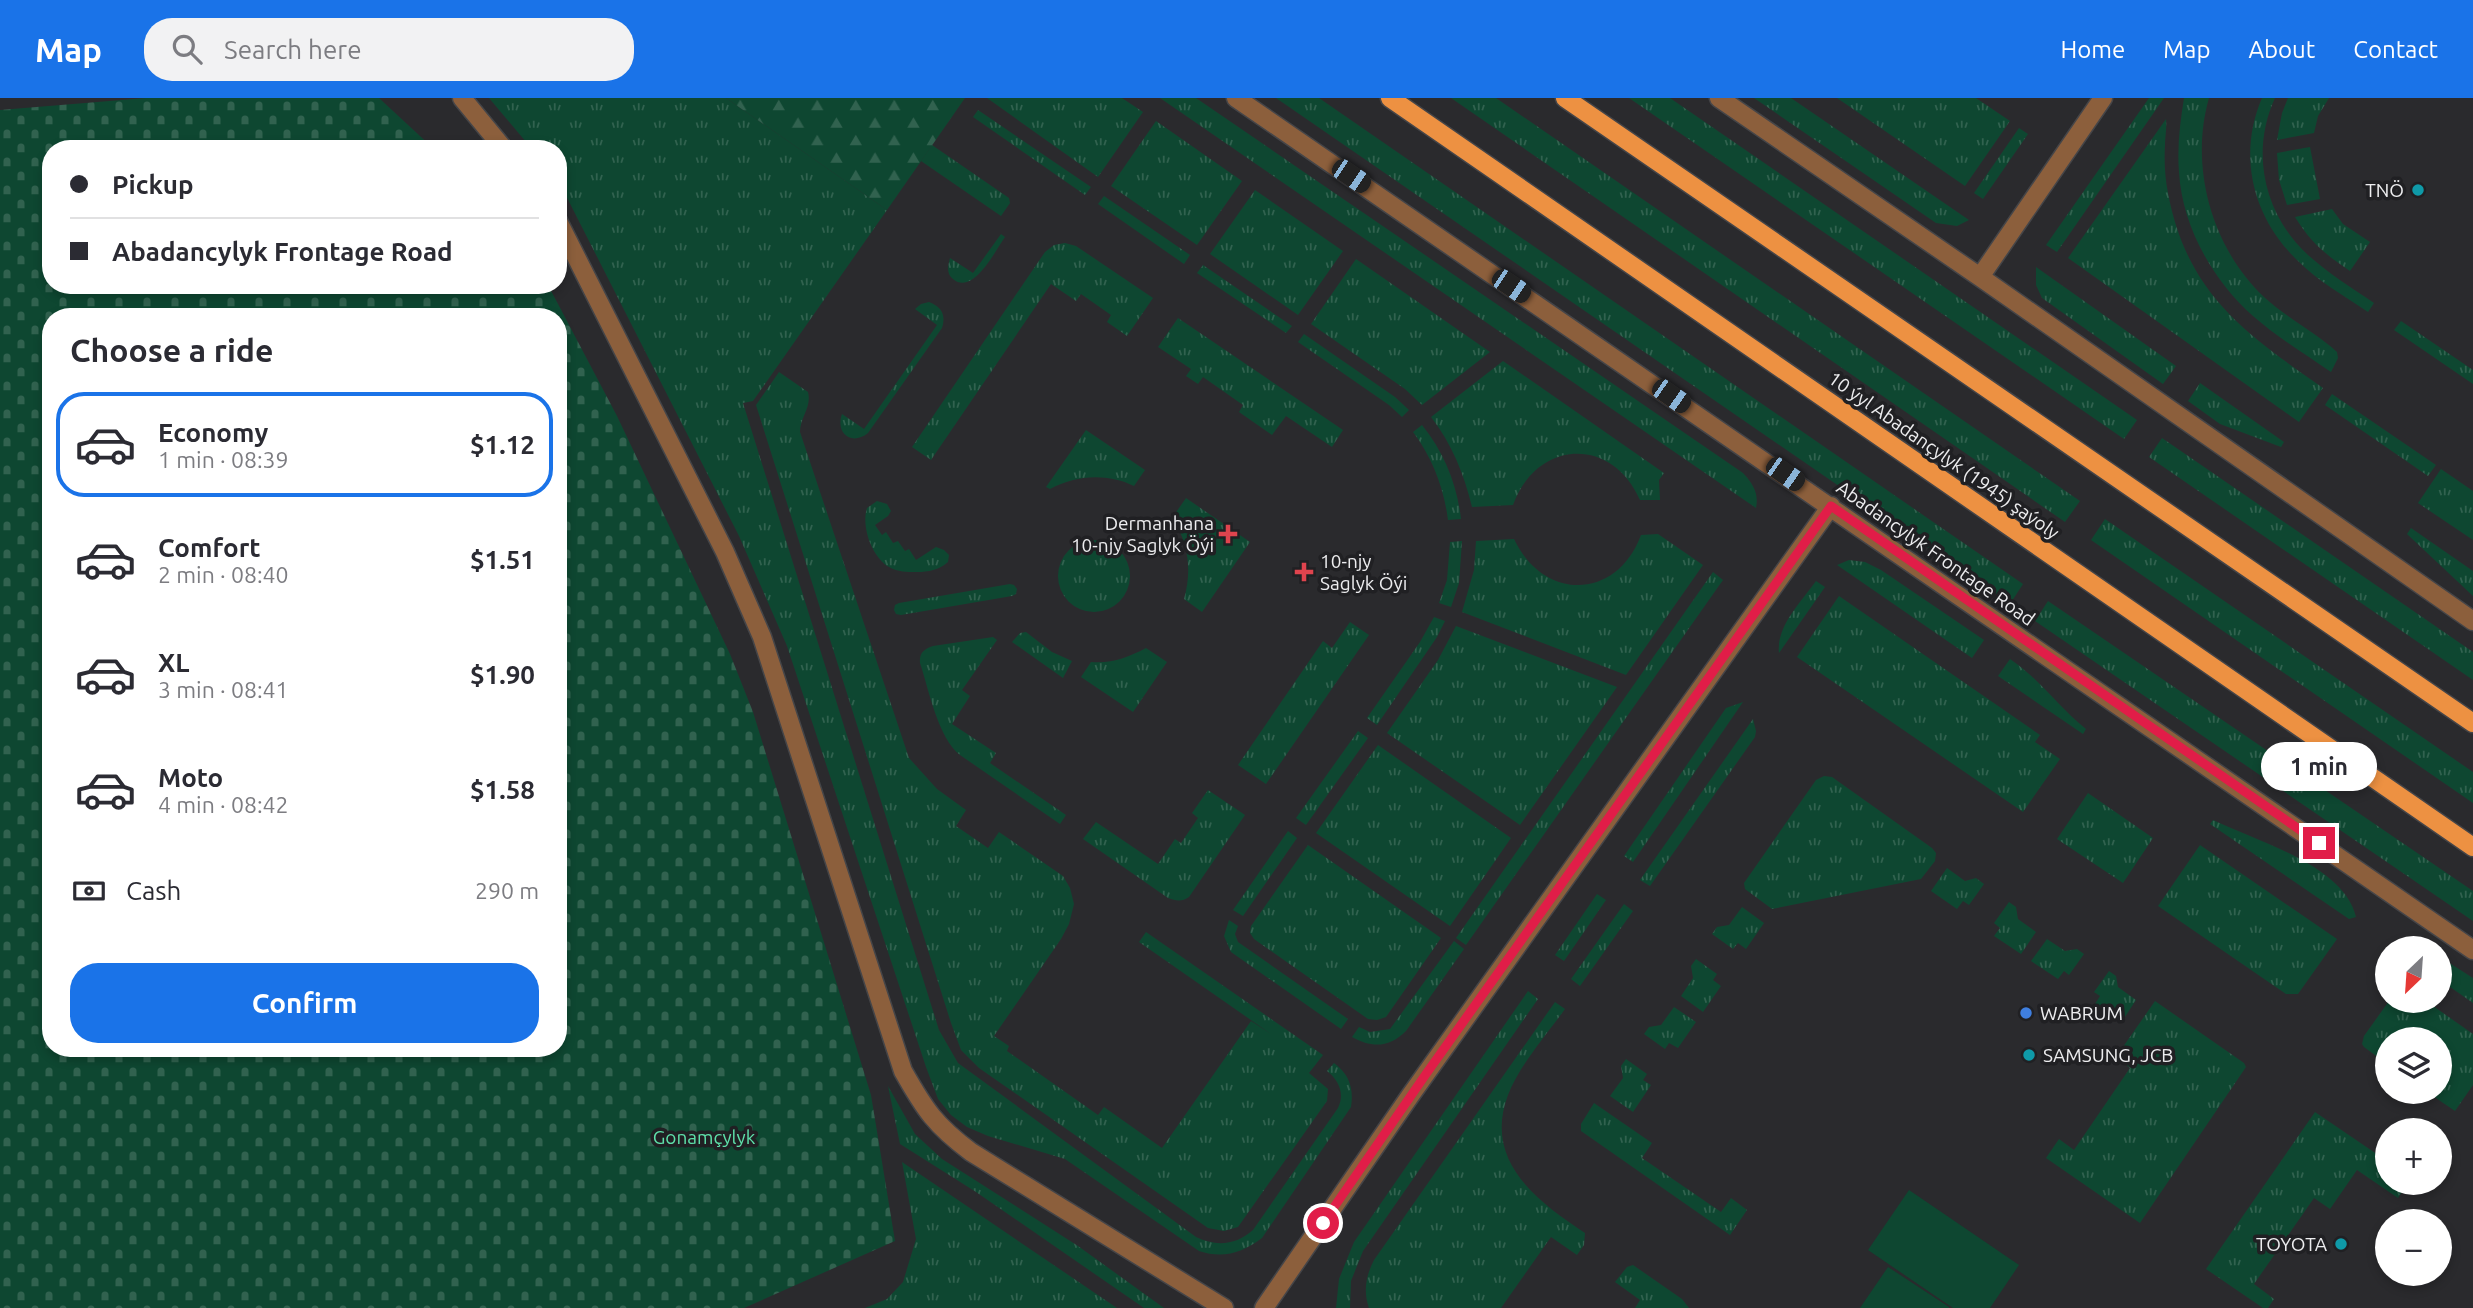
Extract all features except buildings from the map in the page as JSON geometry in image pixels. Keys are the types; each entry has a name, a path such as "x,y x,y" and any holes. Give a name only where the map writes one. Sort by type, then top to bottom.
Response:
{"main road":[{"name":"10 ýyl Abadançylyk (1945) şaýoly","path":"1390,98 2473,847"},
{"path":"1565,98 2473,723"}],"street":[{"path":"461,98 497,140"},
{"name":"Abadancylyk Frontage Road","path":"1236,98 2473,950"},
{"path":"1719,98 2473,621"},
{"path":"1980,277 2103,98"},
{"path":"567,239 725,552 762,637 903,1071 922,1105 943,1131 971,1152 1224,1308"},
{"path":"1264,1308 1410,1096 1831,506"}],"green space":[{"name":"Gonamçylyk","path":"146,98 379,98 424,140 42,140 42,294 553,294 560,308 42,308 42,1057 567,1057 567,321 617,416 730,654 753,712 871,1095 895,1241 744,1308 0,1308 0,110"},
{"path":"489,98 726,98 887,210 753,401 743,403 939,1030 958,1063 1196,1237 1219,1243 1240,1239 1253,1230 1338,1108 1340,1088 1327,1071 1334,1063 1349,1082 1351,1107 1262,1238 1255,1243 1232,1253 1199,1251 1065,1159 967,1127 951,1115 938,1099 787,646 739,536 567,198 567,140 524,140"},
{"path":"726,98 965,98 887,210"},
{"path":"987,98 1122,98 1143,112 1098,177"},
{"path":"1160,98 1196,98 1743,473 1754,489 1756,508"},
{"path":"1276,98 1319,98 2023,584 2010,604"},
{"path":"1451,98 1496,98 2080,501 2065,522"},
{"path":"1629,98 1670,98 2137,420 2124,439"},
{"path":"1754,98 1791,98 1969,220 1957,226 1936,223"},
{"path":"1837,98 1976,98 2010,121 1965,186"},
{"path":"2149,98 2164,98 2057,252 2046,245"},
{"path":"2184,98 2209,98 2203,124 2202,151 2204,178 2218,231 2246,277 2264,297 2337,352 2338,358 2331,372 2281,338 2238,302 2202,251 2193,232 2181,192 2178,153"},
{"path":"2262,98 2275,98 2263,140 2263,161 2272,202 2281,221 2308,255 2374,303 2368,312 2298,261 2270,226 2260,206 2251,164 2251,142"},
{"path":"2288,98 2329,98 2318,116 2314,133 2277,140"},
{"path":"978,110 1091,187 1085,195 973,117"},
{"path":"2166,119 2165,175 2177,228 2189,258 2223,308 2269,349 2323,388 2299,422 2068,258"},
{"path":"1156,121 1242,181 1197,245 1111,186"},
{"path":"2019,128 2028,134 1983,199 1974,193"},
{"path":"932,145 1009,198 1010,203 1001,216 921,161"},
{"path":"2310,147 2320,199 2287,205 2279,180 2277,153"},
{"path":"1255,190 1343,251 1298,315 1210,254"},
{"path":"1104,196 1190,255 1184,264 1098,204"},
{"path":"2332,209 2343,224 2370,242 2350,271 2319,247 2295,217"},
{"path":"1001,234 1005,237 976,277 961,283 951,277 948,269 950,258 973,273"},
{"path":"1065,243 1076,246 1153,298 1127,336 1107,322 1111,315 1081,294 1076,301 1051,284 931,460 912,447 1045,252 1054,245"},
{"path":"1356,259 1490,352 1422,405 1405,389 1311,324"},
{"path":"1203,265 1292,326 1286,333 1197,273"},
{"path":"2036,267 2176,366 2163,384 2042,298 2036,285"},
{"path":"929,302 942,312 942,328 868,433 856,438 846,436 841,427 842,414 864,429 937,325 915,309"},
{"path":"1178,318 1343,430 1332,447 1286,416 1272,435 1239,412 1243,405 1203,377 1198,384 1186,376 1191,369 1158,347"},
{"path":"2401,321 2473,370 2473,384 2394,330"},
{"path":"1304,334 1395,397 1409,410 1402,417 1389,405 1298,342"},
{"path":"1503,361 1664,473 1659,480 1660,500 1640,500 1627,479 1612,465 1594,456 1575,454 1556,458 1539,467 1524,483 1513,505 1472,507 1456,460 1431,417"},
{"path":"779,372 808,392 800,432 909,758 937,789 966,810 956,826 988,848 999,832 1063,876 1070,888 1074,904 1069,924 994,1036 1009,1046 1007,1051 1098,1115 1104,1107 1162,1148 1251,1021 1271,1034 1139,942 1146,932 1323,1055 1309,1073 1328,1089 1327,1101 1238,1227 1224,1231 1208,1228 979,1068 961,1050 756,405"},
{"path":"2200,383 2284,442 2281,447 2220,424 2188,401"},
{"path":"2332,394 2436,465 2428,476 2325,405"},
{"path":"1422,425 1437,446 1448,469 1461,519 1448,520 1436,473 1413,432"},
{"path":"1086,430 1145,470 1134,486 1113,479 1092,477 1070,481 1050,489 1046,487"},
{"path":"2162,438 2473,652 2473,680 2149,457"},
{"path":"2441,469 2473,491 2473,540 2418,503"},
{"path":"1186,498 1250,542 1202,612 1184,599 1188,578 1187,557 1182,537 1172,518"},
{"path":"877,501 887,504 891,511 875,525 882,535 886,532 893,543 898,541 905,551 909,549 916,560 936,547 949,555 948,562 925,572 906,572 889,567 883,562 869,541 866,524 867,508"},
{"path":"2105,519 2473,772 2473,803 2091,540"},
{"path":"2411,528 2473,571 2473,596 2407,534"},
{"path":"1658,534 1703,565 1626,675 1462,612 1474,570 1476,541 1514,539 1527,560 1543,574 1561,583 1580,585 1598,581 1615,572 1630,556 1641,535"},
{"path":"1101,540 1120,550 1128,562 1128,590 1120,602 1108,610 1087,612 1068,602 1060,590 1058,569 1068,550 1080,542"},
{"path":"1462,541 1459,583 1451,607 1439,603 1447,580 1450,542"},
{"path":"1849,560 1865,562 1881,570 1984,640 1972,658 1837,565"},
{"path":"1713,572 1723,580 1466,945 1456,938"},
{"path":"1816,581 1825,587 1779,653 1779,643 1786,624"},
{"path":"1010,584 1017,589 1012,596 901,615 894,610 899,603"},
{"path":"1839,596 2040,735 2035,742 2060,759 2023,812 1797,657"},
{"path":"2048,601 2473,891 2473,921 2035,621"},
{"path":"1434,617 1445,621 1437,637 1377,725 1367,718 1420,642"},
{"path":"1350,622 1369,635 1266,784 1238,765 1323,641 1332,648"},
{"path":"1456,626 1617,687 1520,825 1387,733 1438,660"},
{"path":"1026,632 1052,652 1072,661 1063,678 1012,642 1020,633"},
{"path":"993,637 997,640 962,690 970,696 952,724 996,753 990,763 1066,815 1060,824 960,755 946,737 935,713 920,663 923,652 933,646"},
{"path":"1146,648 1167,662 1133,712 1081,677 1091,662 1120,659"},
{"path":"2010,659 2086,729 2083,734 1998,676"},
{"path":"1743,702 1633,862 1624,856 1726,708"},
{"path":"1753,719 1755,737 1650,886 1640,880"},
{"path":"1358,731 1368,738 1306,825 1296,818"},
{"path":"1378,745 1511,838 1450,926 1316,833"},
{"path":"1824,776 1832,777 1932,848 1936,853 1935,861 1921,879 1772,909 1745,889 1744,883 1816,780"},
{"path":"1208,790 1245,815 1189,897 1184,900 1168,898 1083,839 1096,822 1158,864 1175,839 1181,843 1198,818 1192,813"},
{"path":"2088,793 2153,838 2123,883 2057,839"},
{"path":"2213,820 2274,846 2317,869 2335,883 2348,899 2356,917 2349,919 2210,824"},
{"path":"1288,831 1297,838 1243,916 1233,910"},
{"path":"1308,845 1441,938 1386,1017 1368,1019 1254,939 1250,933 1251,926"},
{"path":"2200,845 2337,939 2298,994 2286,994 2158,906"},
{"path":"1947,868 1965,881 1976,878 1984,884 1969,905 1963,901 1957,909 1931,891"},
{"path":"1597,894 1606,900 1564,961 1555,955"},
{"path":"2009,902 2016,907 2018,919 2036,932 2021,954 1994,936 2000,928 1994,923"},
{"path":"1624,904 1633,911 1580,986 1571,979"},
{"path":"1742,907 1764,923 1746,949 1738,943 1733,949 1712,934 1717,927 1729,925"},
{"path":"1229,920 1238,926 1235,934 1238,942 1348,1019 1341,1029 1231,952 1224,936"},
{"path":"2047,939 2065,951 2077,949 2084,954 2069,975 2064,971 2058,979 2031,961"},
{"path":"1454,941 1464,949 1400,1037 1387,1043 1373,1044 1352,1037 1359,1027 1370,1032 1390,1029"},
{"path":"1696,959 1717,974 1713,980 1721,986 1703,1012 1681,996 1693,978 1691,966"},
{"path":"2452,965 2473,978 2473,1003 2452,988"},
{"path":"2109,971 2116,976 2118,987 2136,1000 2121,1023 2095,1004 2100,996 2094,992"},
{"path":"1528,991 1538,999 1363,1251 1351,1281 1350,1308 1336,1308 1339,1279 1354,1242"},
{"path":"2155,1001 2246,1067 2140,1223 2046,1158 2059,1139 2074,1150 2130,1068 2116,1057"},
{"path":"1555,1002 1565,1009 1513,1084 1502,1119 1503,1140 1519,1177 1549,1207 1585,1233 1584,1245 1577,1255 1551,1237 1501,1308 1369,1308 1366,1284 1374,1260"},
{"path":"1674,1007 1696,1022 1678,1048 1669,1043 1665,1049 1644,1034 1649,1027 1661,1025"},
{"path":"2380,1013 2443,1013 2473,1034 2473,1085 2455,1111 2445,1104 2452,1104 2452,1027 2375,1027 2375,1055 2362,1044 2364,1036"},
{"path":"1626,1059 1647,1074 1643,1080 1651,1085 1633,1112 1610,1096 1623,1078 1621,1066"},
{"path":"888,1086 915,1134 942,1159 1078,1246 1164,1308 1144,1308 976,1192 900,1144"},
{"path":"1594,1103 1652,1143 1642,1158 1721,1212 1731,1198 1747,1210 1730,1235 1581,1131 1581,1124"},
{"path":"2315,1112 2375,1153 2375,1182 2357,1170 2330,1209 2314,1198 2254,1284 2274,1299 2268,1308 2263,1308 2206,1269"},
{"path":"902,1162 1117,1308 865,1308 887,1299 903,1282 916,1239"},
{"path":"1909,1190 2019,1265 1990,1308 1953,1308 1868,1250"},
{"path":"1633,1265 1682,1299 1689,1308 1635,1308 1640,1300 1615,1282 1627,1267"},
{"path":"1888,1267 1949,1307 1949,1308 1860,1308"}],"place":[{"name":"TNÖ","path":"2418,190"},
{"name":"Dermanhana 10-njy Saglyk Öýi","path":"1228,534"},
{"name":"10-njy Saglyk Öýi","path":"1304,572"},
{"name":"WABRUM","path":"2026,1013"},
{"name":"SAMSUNG, JCB","path":"2029,1055"},
{"name":"TOYOTA","path":"2341,1244"}],"route":[{"path":"1323,1223 1831,506 2319,843"}]}
